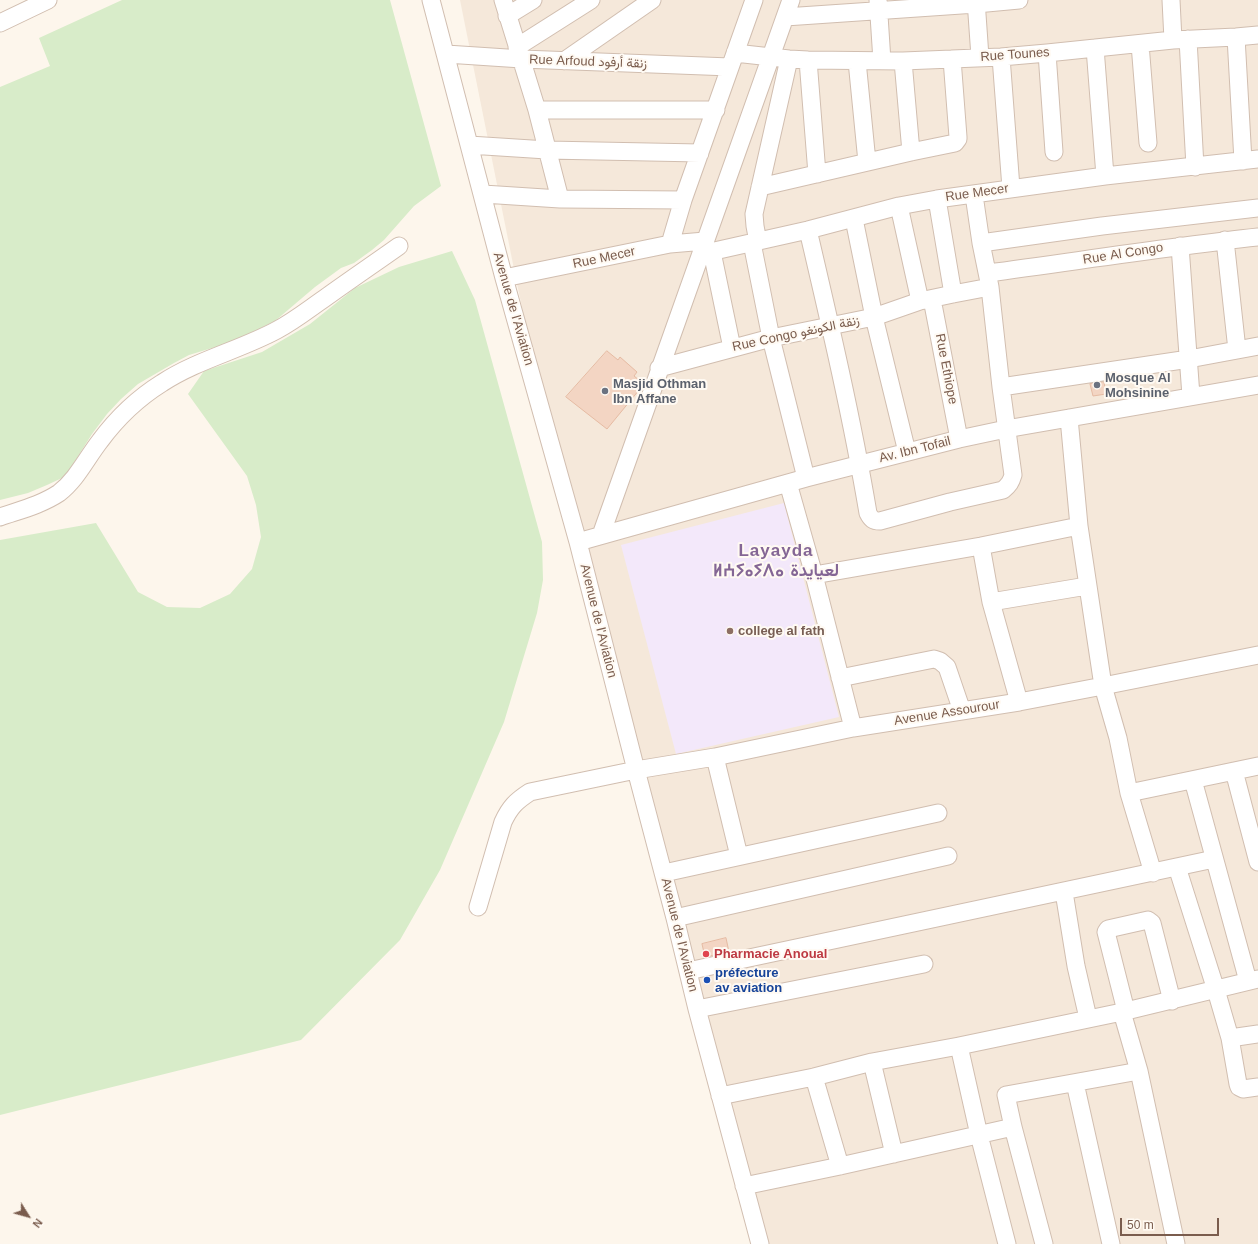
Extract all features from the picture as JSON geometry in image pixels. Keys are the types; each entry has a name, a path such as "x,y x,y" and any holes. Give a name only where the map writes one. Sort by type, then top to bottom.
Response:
{"street":[{"path":"0,23 27,4 48,0"},
{"name":"Avenue de l'Aviation","path":"432,0 504,278 578,542 664,873 697,1009 760,1244"},
{"path":"503,0 537,110 560,199"},
{"path":"508,16 533,0"},
{"path":"520,53 591,0"},
{"path":"564,61 652,0"},
{"path":"670,244 700,153 754,0"},
{"path":"601,535 659,368 706,249 791,0"},
{"path":"785,17 879,6 1019,0"},
{"path":"1172,0 1180,40 1195,167"},
{"path":"976,2 980,57"},
{"path":"879,6 882,61"},
{"name":"Rue Tounes","path":"772,56 789,60 857,61 903,61 1001,57 1180,40 1258,35"},
{"path":"1236,37 1250,160"},
{"path":"1140,44 1148,143"},
{"path":"1095,48 1105,176"},
{"name":"Rue Arfoud زنقة أرفود","path":"446,54 520,53 564,61 733,60 772,56"},
{"path":"1047,53 1054,152"},
{"path":"1001,57 1011,188"},
{"path":"760,187 957,142 958,136 952,59"},
{"path":"789,60 754,214 755,242 771,338 806,478"},
{"path":"808,60 817,174"},
{"path":"857,61 866,162"},
{"path":"903,61 911,152"},
{"path":"537,110 716,110"},
{"path":"469,145 547,150 700,153"},
{"name":"Rue Mecer","path":"504,278 670,244 706,249 755,242 854,219 899,206 937,199 1105,176 1250,160"},
{"path":"482,194 560,199 684,200"},
{"path":"808,230 831,327 860,464 868,514 875,521 880,521 950,502 1003,490 1009,485 1013,474 1000,387 989,280 981,244 974,195"},
{"path":"937,199 953,294"},
{"name":"Rue Ethiope","path":"899,206 926,300 959,439"},
{"path":"981,244 1102,226 1258,208"},
{"path":"854,219 874,317 907,452"},
{"name":"Rue Al Congo","path":"953,294 989,280 1083,260 1225,240 1258,237"},
{"path":"1225,240 1237,350"},
{"path":"0,517 39,504 59,492 75,477 100,441 114,424 129,408 161,383 194,365 258,340 279,329 300,316 399,246"},
{"path":"1180,246 1191,396"},
{"path":"706,249 732,348"},
{"name":"Rue Congo زنقة الكونغو","path":"659,368 771,338 831,327 874,317 926,300 953,294"},
{"path":"1000,387 1189,359 1258,346"},
{"name":"Av. Ibn Tofail","path":"578,542 806,478 959,439 1006,429 1258,385"},
{"path":"1069,418 1078,526 1103,686 1118,738 1130,793 1152,873"},
{"path":"788,483 814,575 853,728"},
{"path":"814,575 981,546 1078,526"},
{"path":"981,546 991,602 1019,702"},
{"path":"991,602 1087,586"},
{"name":"Avenue Assourour","path":"478,907 503,822 509,809 518,799 530,792 543,788 636,770 715,757 853,728 1019,702 1258,655"},
{"path":"840,678 934,659 940,661 946,667 962,711"},
{"path":"715,757 739,856"},
{"path":"1130,793 1258,766"},
{"path":"1234,771 1257,852"},
{"path":"720,1096 814,1077 872,1062 959,1046 1063,1025 1088,1018 1124,1012 1253,980 1214,859 1193,780"},
{"path":"664,873 938,813"},
{"path":"675,918 948,856"},
{"path":"688,971 1214,859"},
{"path":"1177,867 1230,1038 1239,1087 1243,1089 1258,1087"},
{"path":"1064,892 1076,966 1088,1018"},
{"path":"1172,1000 1152,923 1148,920 1108,929 1106,932 1139,1071 1176,1244"},
{"path":"697,1009 924,964"},
{"path":"1230,1038 1258,1034"},
{"path":"959,1046 979,1135 1007,1244"},
{"path":"872,1062 894,1154"},
{"path":"1044,1244 1006,1095 1139,1071"},
{"path":"814,1077 840,1166"},
{"path":"1075,1083 1111,1244"},
{"path":"744,1186 1013,1127"}],"shaded area":[{"path":"460,0 1258,0 1258,1244 766,1244 592,632 517,284"},
{"name":"college al fath","path":"784,503 839,717 676,754 621,545"}],"green space":[{"path":"122,0 390,0 441,186 414,206 384,240 372,250 354,263 341,268 315,287 275,321 232,342 189,355 138,384 107,414 92,434 70,469 62,478 28,493 0,500 0,87 50,66 39,38"},
{"path":"452,251 475,300 542,542 543,580 537,613 504,722 440,870 400,940 301,1040 0,1115 0,540 96,523 138,592 167,607 200,608 230,594 252,569 261,537 256,505 247,476 188,394 204,371 262,352 310,324 355,288 399,267"}],"building":[{"name":"Masjid Othman Ibn Affane","path":"607,351 618,360 620,357 637,372 634,376 644,384 607,429 566,397"},
{"name":"Mosque Al Mohsinine","path":"1104,382 1106,394 1093,396 1090,384"},
{"path":"726,938 729,952 705,957 702,944"}],"place":[{"name":"Mosque Al Mohsinine","path":"1097,385"},
{"name":"Masjid Othman Ibn Affane","path":"605,391"},
{"name":"college al fath","path":"730,631"},
{"name":"Pharmacie Anoual","path":"706,954"},
{"name":"préfecture av aviation","path":"707,980"}],"district":[{"name":"Layayda ⵍⵄⵢⴰⵢⴷⴰ لعيايدة","path":"776,561"}]}
